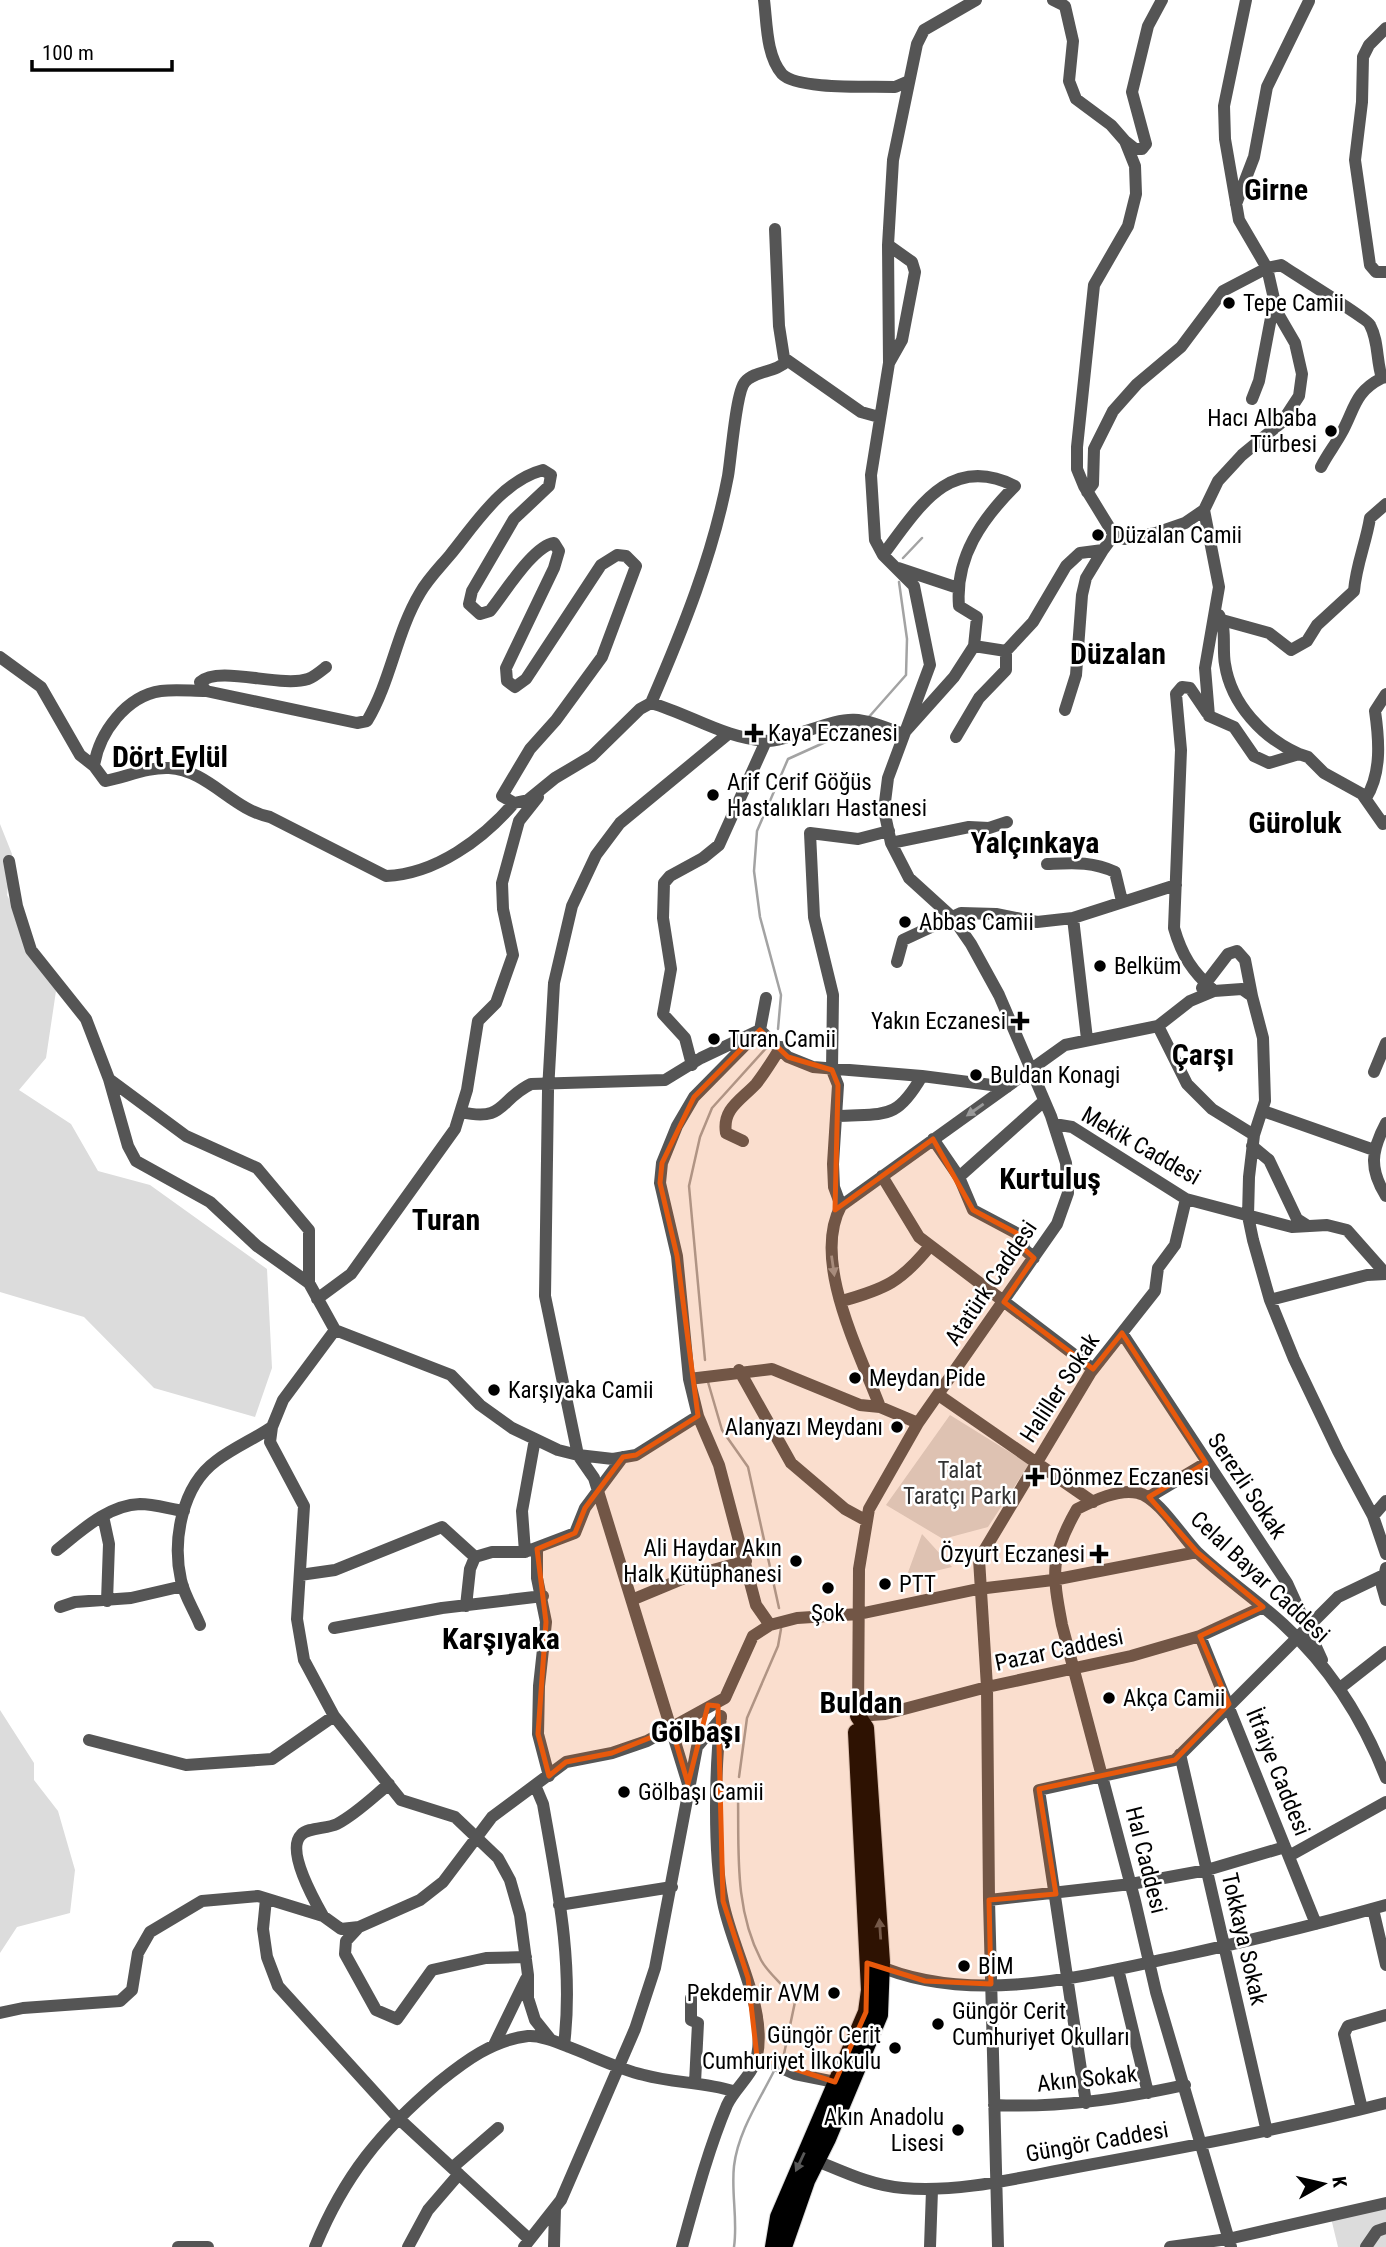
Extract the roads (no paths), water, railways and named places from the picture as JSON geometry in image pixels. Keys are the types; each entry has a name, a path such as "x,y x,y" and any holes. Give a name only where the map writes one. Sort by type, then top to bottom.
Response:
{"main road":[{"path":"785,2247 817,2161 880,2015 875,1964 866,1728 858,1716"},
{"path":"773,2247 778,2217 866,2012 875,1964"}],"street":[{"path":"764,0 771,51 783,74 797,83 895,87 909,81"},
{"path":"890,837 884,810 888,778 930,665 914,586 883,555 876,540 872,475 889,363 888,245 893,160 917,44 925,30 976,0"},
{"path":"1053,0 1065,6 1071,26 1073,41 1069,82 1076,99 1111,125 1135,149 1142,149 1146,144 1132,92 1147,26 1162,0"},
{"path":"1125,141 1135,166 1136,194 1128,226 1094,285 1088,322 1077,447 1077,469 1087,492 1114,535 1124,539 1156,533 1185,523 1204,510 1218,481 1242,455 1282,422 1298,396 1302,374 1295,343 1274,302 1267,268 1239,220 1225,139 1224,106 1246,0"},
{"path":"1236,204 1254,157 1266,88 1309,1"},
{"path":"1386,28 1369,45 1363,57 1362,102 1355,160 1370,265 1376,272 1386,272"},
{"path":"775,229 779,326 782,351 787,361 861,412 879,417"},
{"path":"888,245 912,262 915,272 902,340 889,363"},
{"path":"1087,492 1093,484 1094,449 1113,411 1137,384 1181,347 1223,291 1267,268 1281,265 1369,322 1377,344 1377,363 1384,378 1370,384 1354,402 1340,436 1321,467"},
{"path":"1252,399 1259,381 1274,302"},
{"path":"0,657 41,687 80,755 94,766 105,781 168,768 191,772 253,814 271,817 386,876 404,875 430,866 490,831 514,803 528,800 547,784 592,756 640,709 651,703 690,614 718,519 728,477 740,391 750,378 777,369 787,361"},
{"path":"94,766 114,720 134,702 158,691 206,691 357,723 367,721 380,700 397,645 420,592 495,499 531,473 543,470 551,475 549,486 514,519 472,591 469,604 480,614 490,611 535,554 545,545 554,543 559,551 554,568 506,668 507,681 515,687 526,679 601,565 617,555 626,556 636,566 602,657 530,749 502,796 514,803"},
{"path":"883,555 905,526 948,481 975,475 1003,480 1015,486 989,512 974,534 958,588 959,606 977,617 974,646 954,677 903,734"},
{"path":"1222,620 1269,633 1290,650 1307,641 1317,625 1354,591 1356,569 1367,542 1370,518 1386,504"},
{"path":"1204,510 1219,587 1205,668 1209,716"},
{"path":"1065,710 1076,675 1082,595 1086,578 1114,535"},
{"path":"956,737 979,698 1006,670 1006,652 1033,622 1066,566 1080,554 1103,550"},
{"path":"895,566 958,588"},
{"path":"1216,608 1222,620 1225,664 1232,689 1249,716 1274,742 1308,757 1324,773 1366,798 1383,824 1386,821"},
{"path":"974,646 1006,652"},
{"path":"206,691 200,682 205,678 288,682 310,679 326,667"},
{"path":"1252,996 1242,989 1210,987 1190,968 1181,953 1174,928 1181,750 1176,694 1182,687 1190,688 1209,716 1234,727 1254,756 1269,763 1298,754"},
{"path":"1366,798 1374,775 1382,733 1375,711 1386,694"},
{"path":"651,703 728,734 766,741 846,718 866,720 903,734"},
{"path":"688,1784 634,1599 594,1478 578,1455 572,1413 560,1382 545,1296 548,1082 554,983 572,906 596,855 620,823 728,734"},
{"path":"692,1065 685,1038 663,1014 671,969 663,918 664,883 719,845 766,741"},
{"path":"317,1299 351,1275 437,1150 455,1129 461,1112 478,1021 496,1003 513,956 503,909 502,883 519,821 547,784"},
{"path":"841,1206 834,1187 833,1164 838,1085 832,1070 833,995 814,917 810,833 858,839 969,827 989,828 1007,822"},
{"name":"Atatürk Caddesi","path":"858,1716 859,1569 869,1509 918,1423 1057,1224 1068,1193 1066,1163 1054,1124 999,995 953,918 909,878 890,837"},
{"path":"9,861 17,906 31,950 86,1019 109,1079 128,1146 136,1161 211,1202 257,1245 309,1283"},
{"path":"1046,864 1084,862 1107,868 1115,872 1122,901"},
{"path":"897,962 903,940 961,913 1037,922 1073,918 1176,885"},
{"path":"1073,918 1087,1039"},
{"path":"880,1408 833,1272 831,1223 841,1206 1007,1087 1032,1073 1065,1045 1158,1026 1210,987 1228,954 1237,951 1245,960 1263,1038 1263,1111 1253,1141 1248,1216 1270,1300 1338,1451 1373,1516 1386,1553"},
{"path":"766,998 760,1030 694,1097 677,1126 662,1163 660,1183 677,1256 689,1379 698,1416 719,1465 756,1605 770,1625"},
{"path":"1158,1026 1186,1084 1212,1109 1253,1141 1269,1160 1297,1219 1309,1226"},
{"path":"461,1112 482,1117 494,1113 516,1091 531,1084 665,1080 760,1030"},
{"path":"760,1030 788,1057 813,1067 922,1076 1007,1087"},
{"path":"1374,1072 1386,1043"},
{"path":"743,1140 726,1133 724,1122 733,1104 757,1083 780,1047"},
{"path":"837,1116 895,1111 906,1102 922,1076"},
{"path":"109,1079 187,1136 257,1168 309,1230 309,1283 335,1330 451,1375 480,1405 536,1439 578,1455 636,1455 698,1416"},
{"path":"958,1177 1044,1101"},
{"path":"1263,1111 1374,1150"},
{"path":"1386,1123 1374,1150 1375,1179 1386,1196"},
{"name":"Mekik Caddesi","path":"1054,1124 1072,1127 1186,1199 1292,1227 1327,1225 1347,1230 1386,1274 1356,1278 1270,1300"},
{"path":"933,1139 958,1177 973,1210 1022,1236 1024,1250 1034,1258"},
{"path":"882,1176 910,1226 930,1246 1093,1369"},
{"name":"Haliller Sokak","path":"998,2247 989,1900 987,1687 978,1589 979,1559 1093,1369 1155,1291 1158,1268 1175,1245 1186,1199"},
{"path":"842,1301 880,1290 899,1281 930,1246"},
{"path":"335,1330 283,1400 272,1427 270,1442 304,1506 297,1619 304,1660 334,1716 401,1800 455,1817 498,1858 510,1881 520,1914 528,1975 528,1998 535,2020 551,2040"},
{"name":"Serezli Sokak","path":"1122,1333 1287,1583 1325,1668"},
{"path":"689,1379 738,1370 772,1369 860,1405 880,1408 918,1423"},
{"path":"738,1370 792,1464 845,1509 867,1521"},
{"path":"940,1395 1093,1502 1136,1492 1149,1497 1206,1463"},
{"path":"200,1625 183,1586 178,1534 184,1511 200,1476 215,1461 272,1427"},
{"path":"536,1439 522,1511 543,1596 546,1622 539,1686 538,1734 549,1776"},
{"path":"475,1557 492,1552 531,1550 575,1533 585,1508 623,1457"},
{"name":"Celal Bayar Caddesi","path":"1149,1497 1197,1552 1263,1606 1325,1668 1373,1744 1386,1778"},
{"path":"1373,1516 1386,1501"},
{"name":"Hal Caddesi","path":"1093,1502 1077,1509 1064,1532 1056,1555 1053,1580 1149,1962 1229,2243"},
{"path":"57,1550 118,1508 140,1504 184,1511"},
{"path":"103,1516 108,1544 107,1601"},
{"path":"300,1575 335,1570 442,1527 475,1557"},
{"path":"682,2247 722,2118 733,2091 750,2072 757,2057 748,1978 732,1938 723,1901 718,1855 721,1718 725,1698 753,1636 770,1625 797,1618 859,1614 978,1589 1053,1580 1197,1552"},
{"path":"467,1606 470,1569 475,1557"},
{"path":"634,1599 687,1577 746,1561"},
{"path":"1086,2103 1039,1790 1175,1760 1338,1597 1385,1571"},
{"path":"1385,1571 1382,1586 1386,1600"},
{"path":"60,1607 75,1602 107,1601 183,1586"},
{"path":"334,1628 442,1608 543,1596"},
{"name":"Pazar Caddesi","path":"858,1716 885,1714 987,1687 1131,1656 1200,1636 1263,1606"},
{"name":"İtfaiye Caddesi","path":"1200,1636 1316,1924"},
{"path":"1339,1688 1386,1651"},
{"path":"0,2013 23,2008 120,2001 132,1990 138,1953 150,1932 202,1900 258,1896 323,1916 341,1928 359,1927 420,1900 443,1882 492,1817 566,1762 612,1753 672,1729 725,1698"},
{"path":"89,1740 186,1765 272,1759 334,1716"},
{"path":"266,1899 264,1938 267,1957 278,1986 397,2117 456,2171 526,2243 555,2208 600,2115 620,2066 655,1968 697,1747 721,1718"},
{"name":"Tokkaya Sokak","path":"1180,1755 1267,2132"},
{"path":"323,1916 300,1866 295,1845 299,1836 305,1832 328,1828 346,1819 389,1784"},
{"path":"535,1785 543,1804 559,1905 569,2005 565,2045"},
{"path":"989,1900 1131,1884 1287,1851 1386,1802"},
{"path":"559,1905 671,1887"},
{"path":"875,1964 925,1981 991,1984 1068,1979 1224,1946 1386,1905"},
{"path":"1373,1909 1386,1965"},
{"path":"359,1927 346,1941 345,1954 376,2010 397,2019 432,1970 486,1958 526,1958"},
{"path":"1118,1969 1148,2093"},
{"path":"494,2045 528,1975"},
{"path":"691,1998 691,2020 698,2023 695,2082"},
{"path":"1362,2109 1344,2034 1348,2026 1386,2015"},
{"path":"321,2245 346,2184 365,2155 397,2117 463,2062 494,2045 529,2036 551,2040 643,2075 695,2082 733,2091"},
{"path":"757,2057 795,2074 835,2082"},
{"name":"Akın Sokak","path":"994,2105 1049,2107 1185,2085"},
{"name":"Güngör Caddesi","path":"817,2161 865,2180 899,2188 932,2190 996,2182 1201,2145 1386,2103"},
{"path":"408,2247 428,2210 456,2171 498,2128"},
{"path":"930,2247 932,2190"},
{"path":"1170,2247 1229,2243 1386,2203"},
{"path":"554,2247 555,2208"},
{"path":"1366,2247 1377,2231 1386,2228"},
{"path":"178,2247 208,2247"}],"waterway":[{"path":"903,558 922,538"},
{"path":"868,718 906,675 907,639 899,582"},
{"path":"778,1029 781,995 760,917 754,871 757,831 788,759 861,726"},
{"path":"705,1360 689,1186 700,1137 712,1108 768,1046"},
{"path":"708,1382 722,1430 748,1467 779,1608"},
{"path":"739,1777 747,1718 778,1646 781,1629"},
{"path":"738,1795 740,1879 746,1920 761,1960 795,2002 784,2054"},
{"path":"734,2247 733,2176 736,2153 750,2117 774,2071"}],"place":[{"name":"Tepe Camii","path":"1229,303"},
{"name":"Hacı Albaba Türbesi","path":"1331,431"},
{"name":"Düzalan Camii","path":"1098,535"},
{"name":"Kaya Eczanesi","path":"754,733"},
{"name":"Arif Cerif Göğüs Hastalıkları Hastanesi","path":"713,795"},
{"name":"Abbas Camii","path":"905,922"},
{"name":"Belküm","path":"1100,966"},
{"name":"Yakın Eczanesi","path":"1020,1021"},
{"name":"Turan Camii","path":"714,1039"},
{"name":"Buldan Konagi","path":"976,1075"},
{"name":"Meydan Pide","path":"855,1378"},
{"name":"Karşıyaka Camii","path":"494,1390"},
{"name":"Alanyazı Meydanı","path":"897,1427"},
{"name":"Dönmez Eczanesi","path":"1035,1477"},
{"name":"Özyurt Eczanesi","path":"1099,1554"},
{"name":"Ali Haydar Akın Halk Kütüphanesi","path":"796,1561"},
{"name":"PTT","path":"885,1584"},
{"name":"Şok","path":"828,1588"},
{"name":"Akça Camii","path":"1109,1698"},
{"name":"Gölbaşı Camii","path":"624,1792"},
{"name":"BİM","path":"964,1966"},
{"name":"Pekdemir AVM","path":"834,1993"},
{"name":"Güngör Cerit Cumhuriyet Okulları","path":"938,2024"},
{"name":"Güngör Cerit Cumhuriyet İlkokulu","path":"895,2048"},
{"name":"Akın Anadolu Lisesi","path":"958,2130"}],"district":[{"name":"Girne","path":"1276,189"},
{"name":"Düzalan","path":"1118,653"},
{"name":"Dört Eylül","path":"170,756"},
{"name":"Güroluk","path":"1295,822"},
{"name":"Yalçınkaya","path":"1035,842"},
{"name":"Çarşı","path":"1203,1054"},
{"name":"Kurtuluş","path":"1050,1178"},
{"name":"Turan","path":"446,1219"},
{"name":"Karşıyaka","path":"501,1638"},
{"name":"Buldan","path":"861,1702"},
{"name":"Gölbaşı","path":"696,1731"}],"park label":[{"name":"Talat Taratçı Parkı","path":"960,1483"}]}
